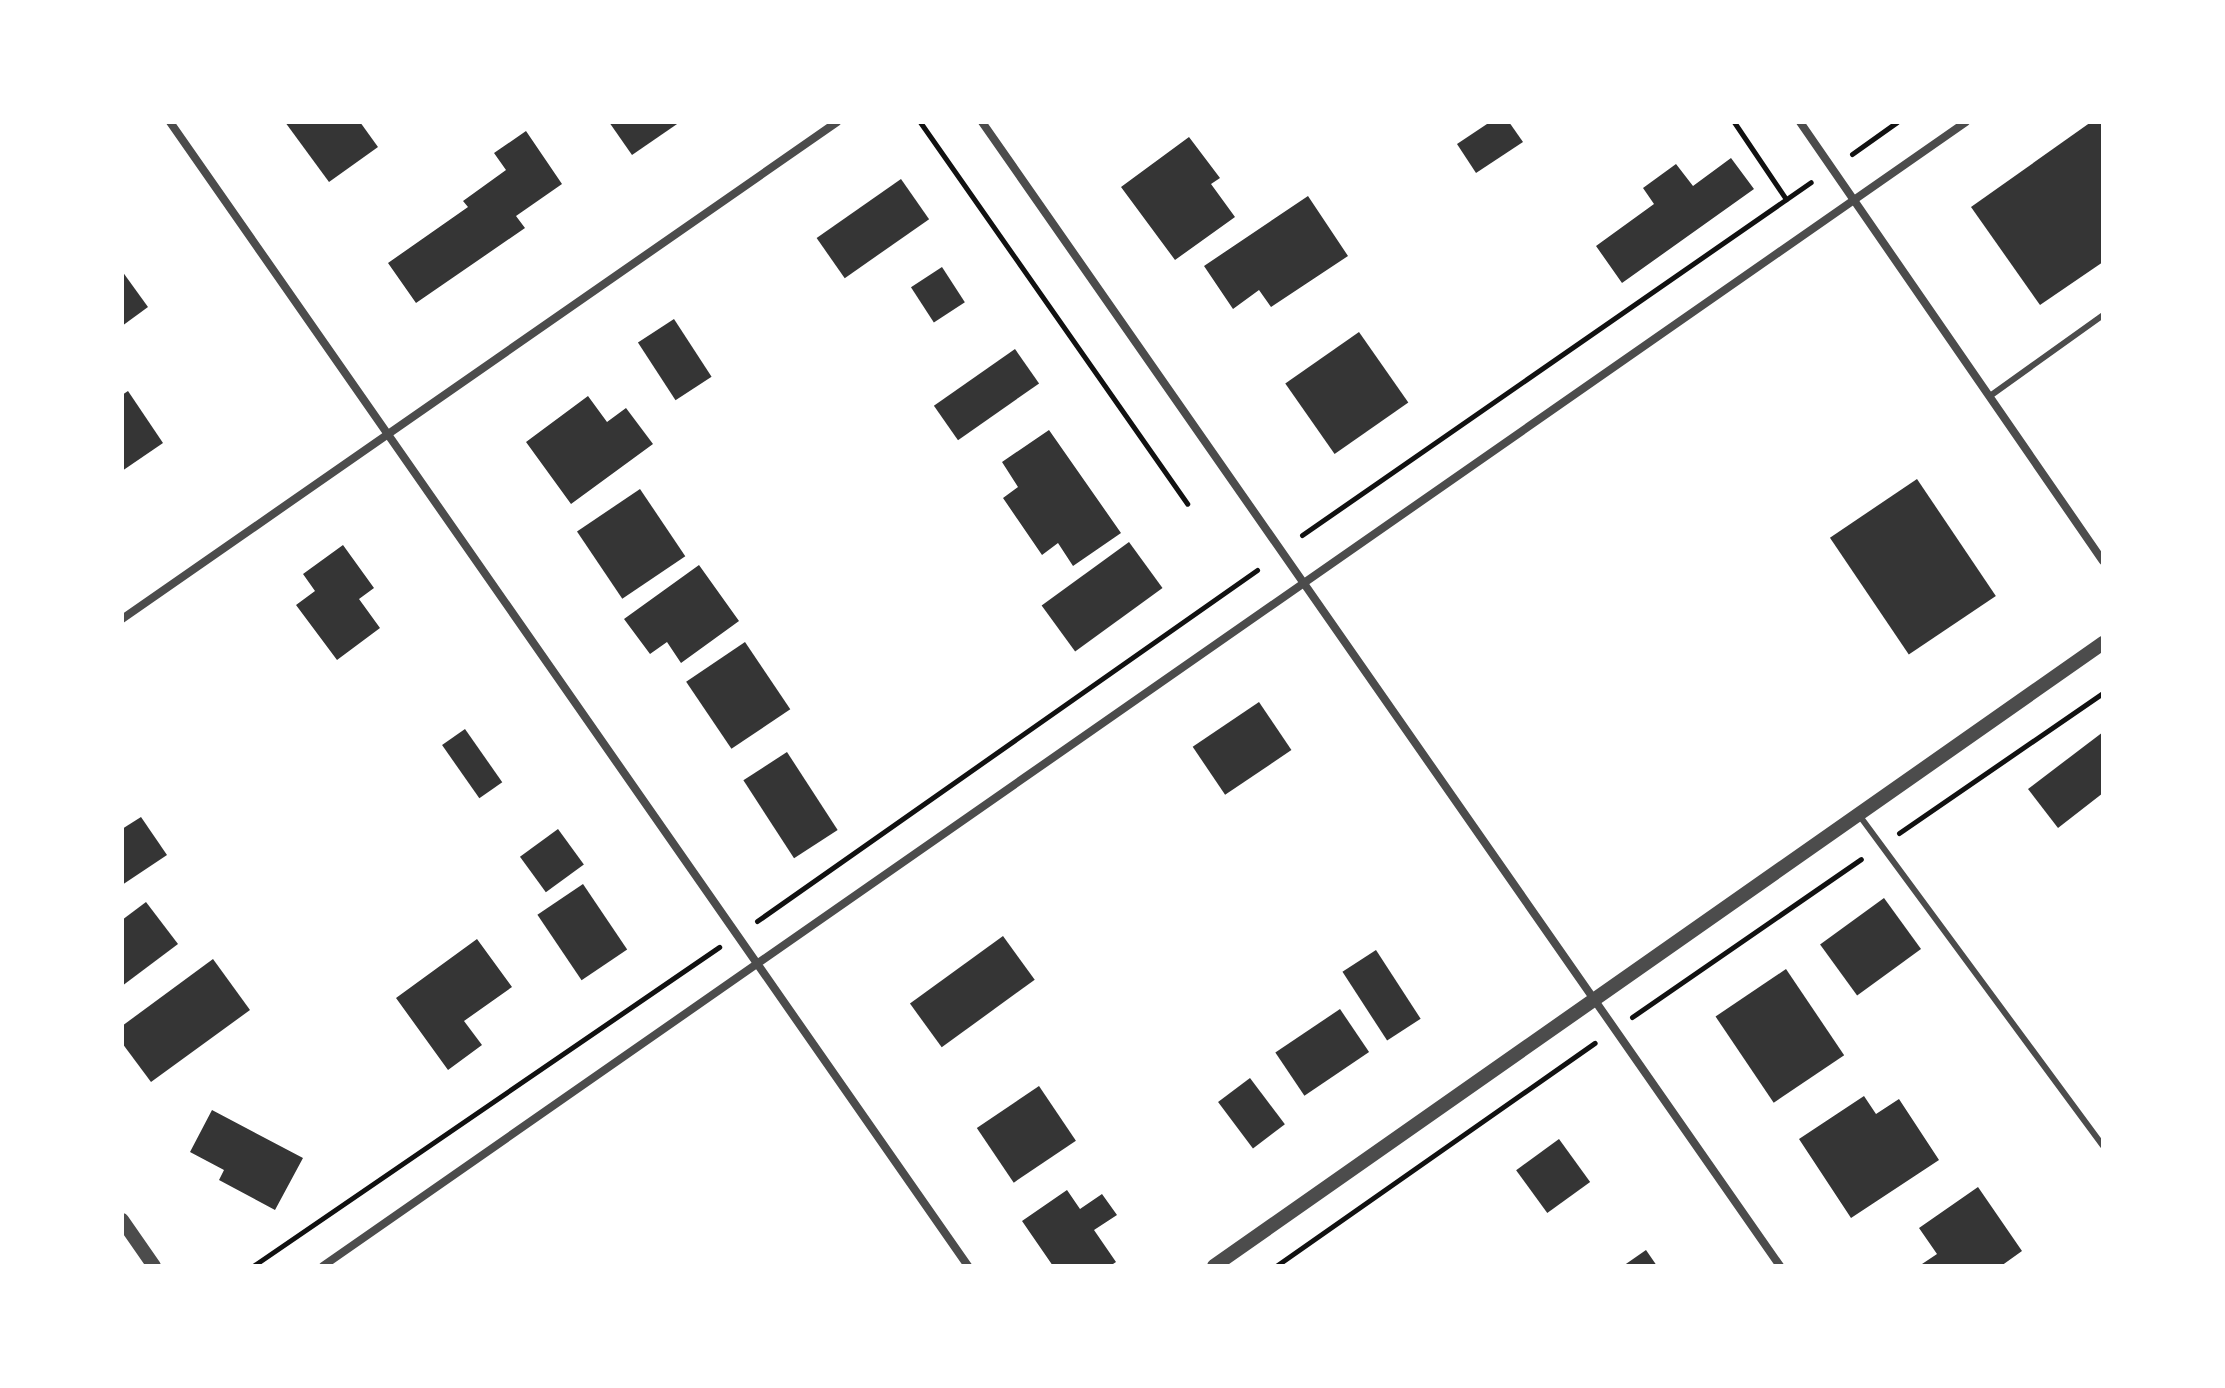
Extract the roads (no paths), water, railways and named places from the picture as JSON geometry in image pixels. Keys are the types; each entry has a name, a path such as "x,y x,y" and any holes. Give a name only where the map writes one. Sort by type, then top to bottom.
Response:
{"street":[{"path":"170,122 968,1266"},
{"path":"122,619 837,122"},
{"path":"982,122 1780,1266"},
{"path":"1800,122 2103,561"},
{"path":"323,1266 1306,585 1966,122"},
{"path":"1214,1266 2103,643"},
{"path":"122,1220 154,1266"}],"lane":[{"path":"1990,396 2103,315"},
{"path":"1859,815 2103,1146"}]}
